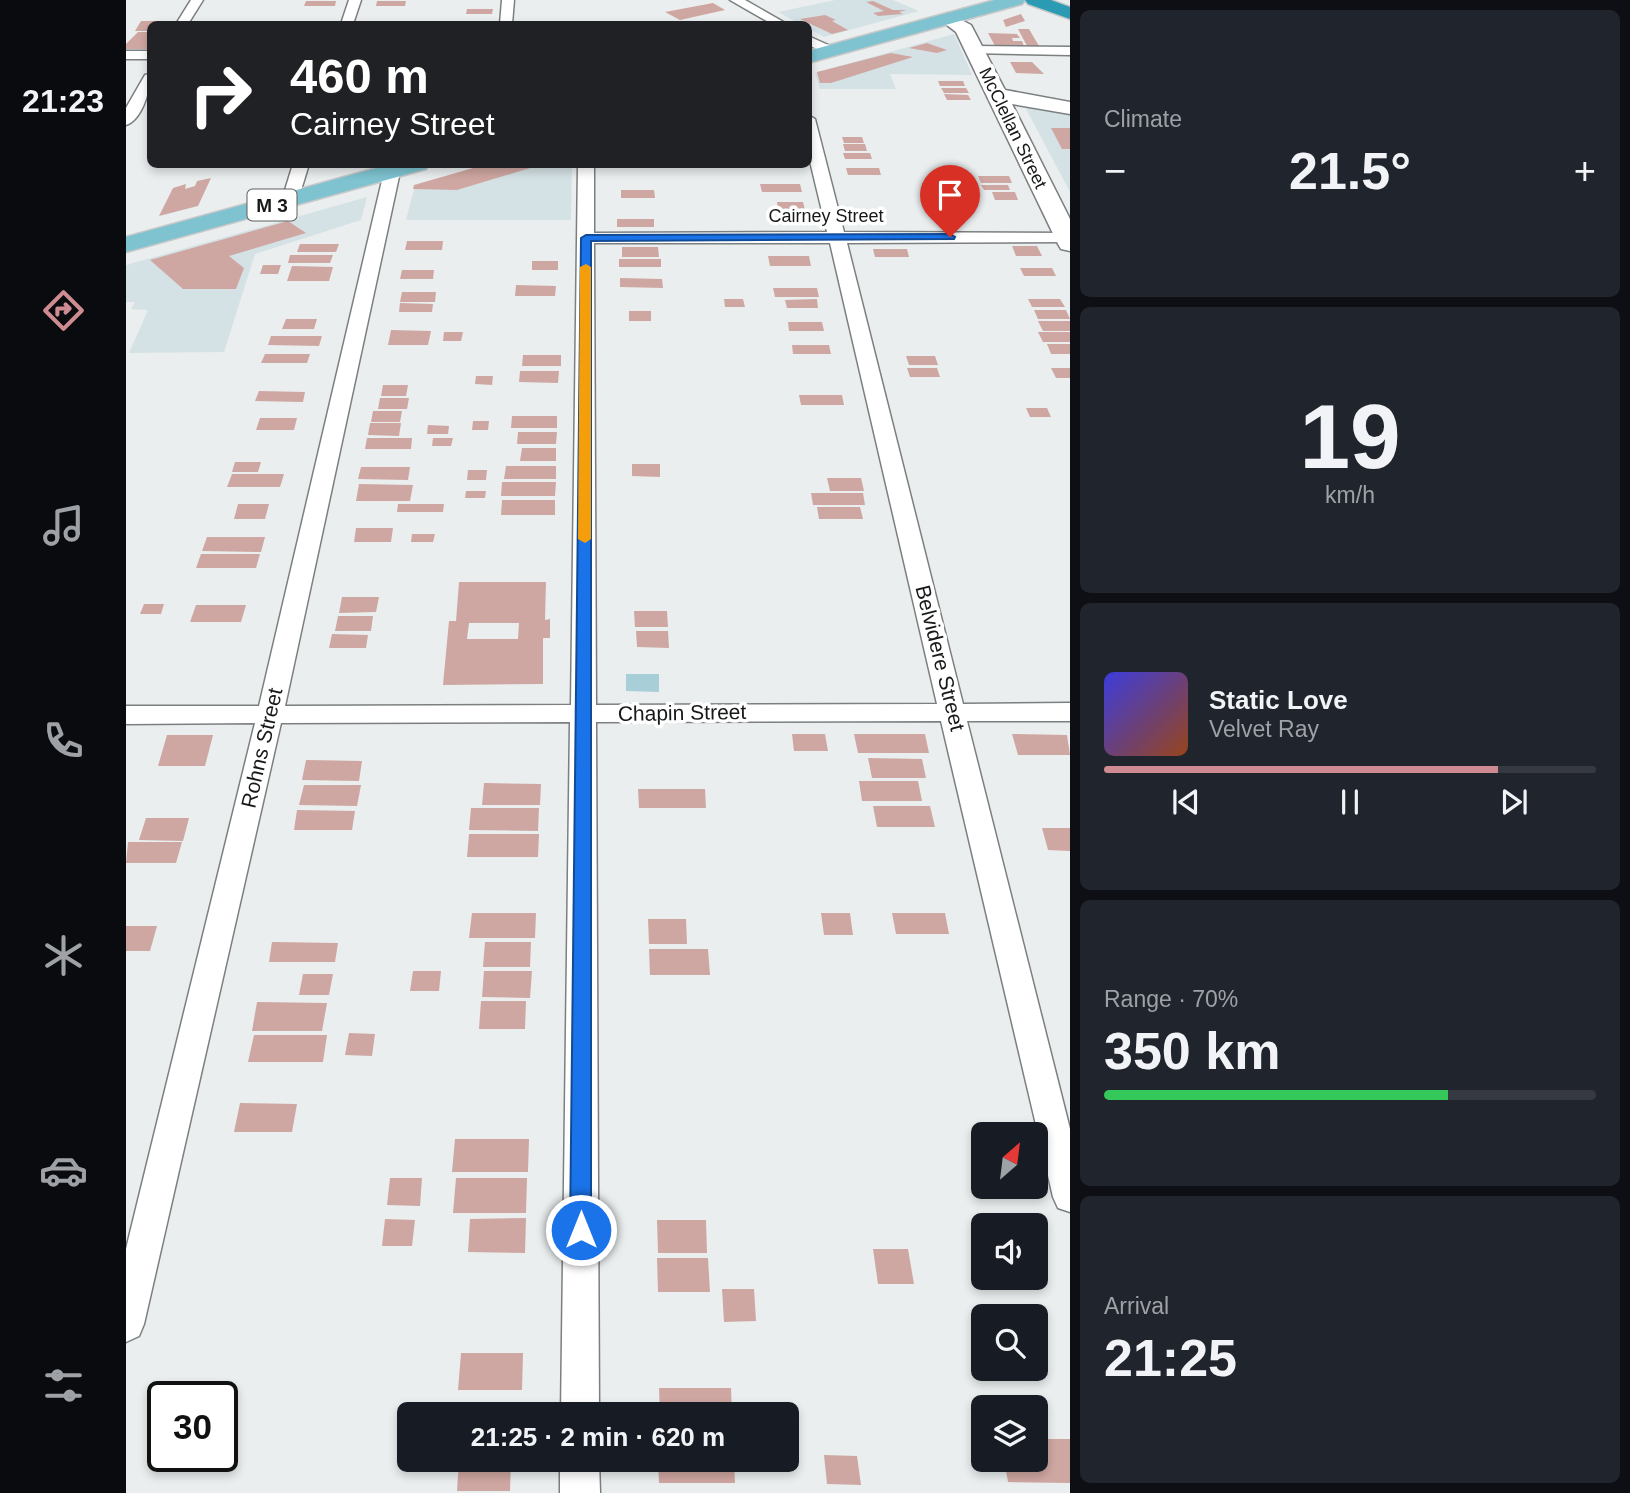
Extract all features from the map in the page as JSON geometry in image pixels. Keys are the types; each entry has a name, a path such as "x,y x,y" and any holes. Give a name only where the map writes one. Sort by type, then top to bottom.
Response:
{"highway":[{"path":"1034,0 1070,13"}],"main road":[{"path":"812,56 1016,0"},
{"name":"M 3","path":"126,245 405,168"}],"street":[{"path":"184,21 197,0"},
{"path":"348,21 355,0"},
{"path":"506,21 508,0"},
{"path":"736,0 775,21"},
{"name":"McClellan Street","path":"948,19 964,29 1068,241"},
{"path":"812,42 830,51"},
{"path":"974,50 1070,51"},
{"path":"126,55 147,55"},
{"path":"126,121 147,83"},
{"path":"996,95 1070,108"},
{"name":"Belvidere Street","path":"812,134 1070,1197"},
{"path":"290,200 301,168"},
{"path":"580,1402 586,168"},
{"name":"Rohns Street","path":"126,1324 270,714 392,172"},
{"name":"Cairney Street","path":"586,238 837,237 1068,241"},
{"name":"Chapin Street","path":"126,715 1070,712"},
{"path":"580,1472 580,1493"}],"shaded area":[{"path":"835,0 893,0 919,11 824,37 812,31 812,21 794,21 778,12"},
{"path":"954,34 972,75 890,74 896,89 820,89 815,73"},
{"path":"1025,107 1070,115 1070,192"},
{"path":"479,168 572,168 571,220 406,220 415,186"},
{"path":"367,197 361,220 255,254 224,352 129,353 148,310 131,309 135,302 126,302 126,265"},
{"path":"626,674 659,674 659,692 626,691"}],"building":[{"path":"306,1 336,1 335,6 304,6"},
{"path":"377,1 406,1 405,6 376,6"},
{"path":"873,1 893,10 907,10 899,12 903,14 878,16 873,13 884,11 866,2"},
{"path":"713,3 725,10 680,20 665,12"},
{"path":"467,9 493,9 492,14 466,14"},
{"path":"1021,14 1025,21 1006,27 1003,20"},
{"path":"825,15 848,30 832,34 812,25 812,21 800,19"},
{"path":"141,21 147,21 147,31 135,31"},
{"path":"1018,29 1029,29 1039,46 1027,46"},
{"path":"138,32 147,32 147,49 126,49 126,44"},
{"path":"988,33 1017,34 1020,38 1012,38 1013,41 1022,41 1024,46 995,46"},
{"path":"927,43 947,50 937,53 909,48"},
{"path":"891,53 913,57 831,83 820,83 817,72"},
{"path":"1010,62 1032,62 1044,74 1016,73"},
{"path":"938,81 963,81 965,86 940,86"},
{"path":"941,88 966,88 969,93 944,93"},
{"path":"944,94 968,95 971,100 947,100"},
{"path":"1051,128 1070,128 1070,149 1062,149"},
{"path":"842,137 862,137 864,143 844,143"},
{"path":"843,144 865,144 867,151 845,151"},
{"path":"843,153 870,153 872,159 845,159"},
{"path":"473,168 530,168 457,190 413,189 414,185"},
{"path":"846,168 879,168 881,175 848,175"},
{"path":"978,176 1009,176 1012,183 981,183"},
{"path":"211,178 198,206 159,216 173,188 186,184 185,189 195,186 197,181"},
{"path":"760,184 800,184 802,192 762,192"},
{"path":"981,185 1008,185 1010,190 984,190"},
{"path":"621,190 654,190 655,198 621,198"},
{"path":"992,192 1015,192 1018,200 995,200"},
{"path":"777,202 803,202 805,210 778,210"},
{"path":"617,219 654,219 654,227 617,227"},
{"path":"288,221 306,233 229,256 244,268 236,289 183,289 150,260"},
{"path":"407,241 443,241 442,250 405,250"},
{"path":"300,244 339,244 336,252 297,252"},
{"path":"1012,246 1037,246 1042,256 1016,256"},
{"path":"622,247 658,247 659,257 622,257"},
{"path":"873,249 907,249 909,257 875,257"},
{"path":"290,255 333,255 330,263 288,263"},
{"path":"768,256 809,256 811,266 770,266"},
{"path":"619,259 661,259 661,267 619,267"},
{"path":"532,261 558,261 558,270 532,270"},
{"path":"263,265 281,265 278,274 260,274"},
{"path":"292,266 333,267 329,281 287,281"},
{"path":"1020,268 1052,268 1056,276 1024,276"},
{"path":"402,270 434,270 433,279 400,279"},
{"path":"620,278 662,279 663,288 620,287"},
{"path":"516,285 556,286 555,296 515,296"},
{"path":"773,288 817,288 819,297 775,297"},
{"path":"402,292 436,292 435,302 400,302"},
{"path":"724,299 743,299 745,307 725,307"},
{"path":"817,299 818,308 787,308 785,300"},
{"path":"1028,299 1060,299 1065,307 1032,307"},
{"path":"400,303 433,304 432,312 399,312"},
{"path":"1034,310 1066,310 1070,319 1038,319"},
{"path":"629,311 651,311 651,321 629,321"},
{"path":"286,319 317,319 314,329 282,329"},
{"path":"1038,321 1070,321 1070,331 1043,331"},
{"path":"788,322 822,322 824,331 789,331"},
{"path":"391,330 431,331 428,345 388,345"},
{"path":"444,332 463,332 461,341 443,341"},
{"path":"1038,332 1070,332 1070,342 1043,342"},
{"path":"271,336 322,336 319,346 268,345"},
{"path":"1047,344 1070,344 1070,354 1051,354"},
{"path":"792,345 829,345 831,354 793,354"},
{"path":"265,354 310,354 307,363 261,363"},
{"path":"523,355 561,355 561,366 522,366"},
{"path":"906,356 935,356 938,365 909,365"},
{"path":"907,368 937,368 940,377 910,377"},
{"path":"1051,368 1070,368 1070,378 1056,378"},
{"path":"520,371 559,371 558,383 519,382"},
{"path":"476,376 493,376 492,385 475,384"},
{"path":"383,385 408,385 406,396 381,396"},
{"path":"259,391 305,392 303,402 255,401"},
{"path":"799,395 842,395 844,405 801,405"},
{"path":"380,398 409,398 407,409 378,409"},
{"path":"1026,408 1047,408 1051,417 1030,417"},
{"path":"373,411 402,411 400,422 371,422"},
{"path":"512,416 557,416 557,428 511,428"},
{"path":"260,418 297,418 294,430 256,430"},
{"path":"473,421 489,421 488,430 472,430"},
{"path":"370,423 401,423 399,436 368,435"},
{"path":"428,425 449,426 448,434 427,434"},
{"path":"518,432 557,432 556,444 517,444"},
{"path":"367,438 412,438 411,449 365,449"},
{"path":"433,438 453,438 451,446 432,446"},
{"path":"522,448 556,448 556,461 520,461"},
{"path":"235,462 261,462 258,472 232,472"},
{"path":"632,464 660,464 660,477 632,476"},
{"path":"506,466 556,466 556,479 504,479"},
{"path":"361,467 410,467 408,480 358,479"},
{"path":"468,470 487,470 486,480 467,480"},
{"path":"232,474 284,474 280,487 227,487"},
{"path":"827,478 861,478 864,491 830,491"},
{"path":"502,482 556,482 555,496 501,496"},
{"path":"359,484 413,485 410,501 356,501"},
{"path":"466,491 486,491 485,498 465,498"},
{"path":"811,493 863,493 865,505 813,505"},
{"path":"502,500 555,500 555,515 501,515"},
{"path":"238,504 269,504 265,519 234,519"},
{"path":"398,504 444,504 443,512 397,512"},
{"path":"817,507 860,507 863,519 819,519"},
{"path":"356,528 393,528 391,542 354,542"},
{"path":"412,534 435,534 433,542 411,542"},
{"path":"207,537 265,537 261,552 202,551"},
{"path":"201,554 260,554 256,568 196,568"},
{"path":"459,582 546,582 545,620 550,619 550,638 543,638 543,684 443,685 449,621 456,621","holes":["469,623 519,623 518,639 467,639"]},
{"path":"342,597 379,597 376,612 339,613"},
{"path":"144,604 164,604 161,614 140,614"},
{"path":"196,605 246,605 241,622 190,622"},
{"path":"634,611 667,611 668,627 635,627"},
{"path":"338,616 373,616 371,631 335,631"},
{"path":"636,631 668,631 669,648 637,647"},
{"path":"332,634 368,635 366,648 329,648"},
{"path":"792,734 825,734 828,751 794,751"},
{"path":"854,734 925,734 929,753 858,753"},
{"path":"1012,734 1067,735 1070,755 1018,755"},
{"path":"167,735 213,735 205,766 158,766"},
{"path":"868,758 922,759 926,778 872,778"},
{"path":"306,760 362,761 359,781 302,780"},
{"path":"859,781 918,781 922,801 862,801"},
{"path":"484,783 541,784 540,805 482,805"},
{"path":"304,785 361,785 357,806 299,805"},
{"path":"638,789 705,789 706,808 639,808"},
{"path":"873,806 930,806 935,827 877,827"},
{"path":"471,808 539,808 538,831 469,830"},
{"path":"297,810 355,811 352,830 294,830"},
{"path":"146,818 189,818 183,841 139,840"},
{"path":"1042,828 1070,828 1070,851 1048,850"},
{"path":"469,834 539,834 538,857 467,857"},
{"path":"128,842 182,842 176,863 126,863"},
{"path":"472,913 536,913 535,938 469,938"},
{"path":"821,913 850,913 853,935 824,935"},
{"path":"892,913 945,913 949,934 896,934"},
{"path":"648,919 686,919 687,944 649,944"},
{"path":"126,926 157,926 150,951 126,951"},
{"path":"272,942 338,943 335,962 269,962"},
{"path":"485,942 531,942 530,967 483,967"},
{"path":"649,949 708,949 710,975 650,975"},
{"path":"413,971 441,971 439,991 410,991"},
{"path":"484,971 532,971 530,998 482,997"},
{"path":"303,974 333,974 329,995 299,995"},
{"path":"481,1001 526,1001 525,1029 479,1029"},
{"path":"257,1002 327,1003 322,1031 252,1031"},
{"path":"349,1033 375,1034 372,1056 345,1055"},
{"path":"254,1035 327,1035 323,1062 248,1062"},
{"path":"240,1103 297,1104 292,1132 234,1132"},
{"path":"455,1139 529,1139 528,1172 452,1172"},
{"path":"390,1178 422,1178 420,1206 387,1205"},
{"path":"456,1178 527,1178 526,1213 453,1213"},
{"path":"526,1218 525,1253 468,1252 470,1219"},
{"path":"385,1219 415,1220 412,1246 382,1246"},
{"path":"657,1220 706,1220 707,1253 658,1253"},
{"path":"873,1249 908,1249 914,1284 878,1284"},
{"path":"657,1258 708,1258 710,1292 658,1292"},
{"path":"722,1289 754,1289 756,1321 724,1322"},
{"path":"461,1353 523,1353 522,1390 458,1390"},
{"path":"659,1388 731,1388 732,1402 660,1402"},
{"path":"1048,1439 1070,1439 1070,1483 1008,1482 1006,1472 1048,1472"},
{"path":"824,1455 857,1456 861,1485 827,1484"},
{"path":"458,1472 511,1472 510,1491 457,1491"},
{"path":"659,1472 735,1472 735,1483 659,1483"}],"slow traffic":[{"path":"585,539 586,267"}],"route":[{"path":"581,1230 586,238 950,237"}]}
